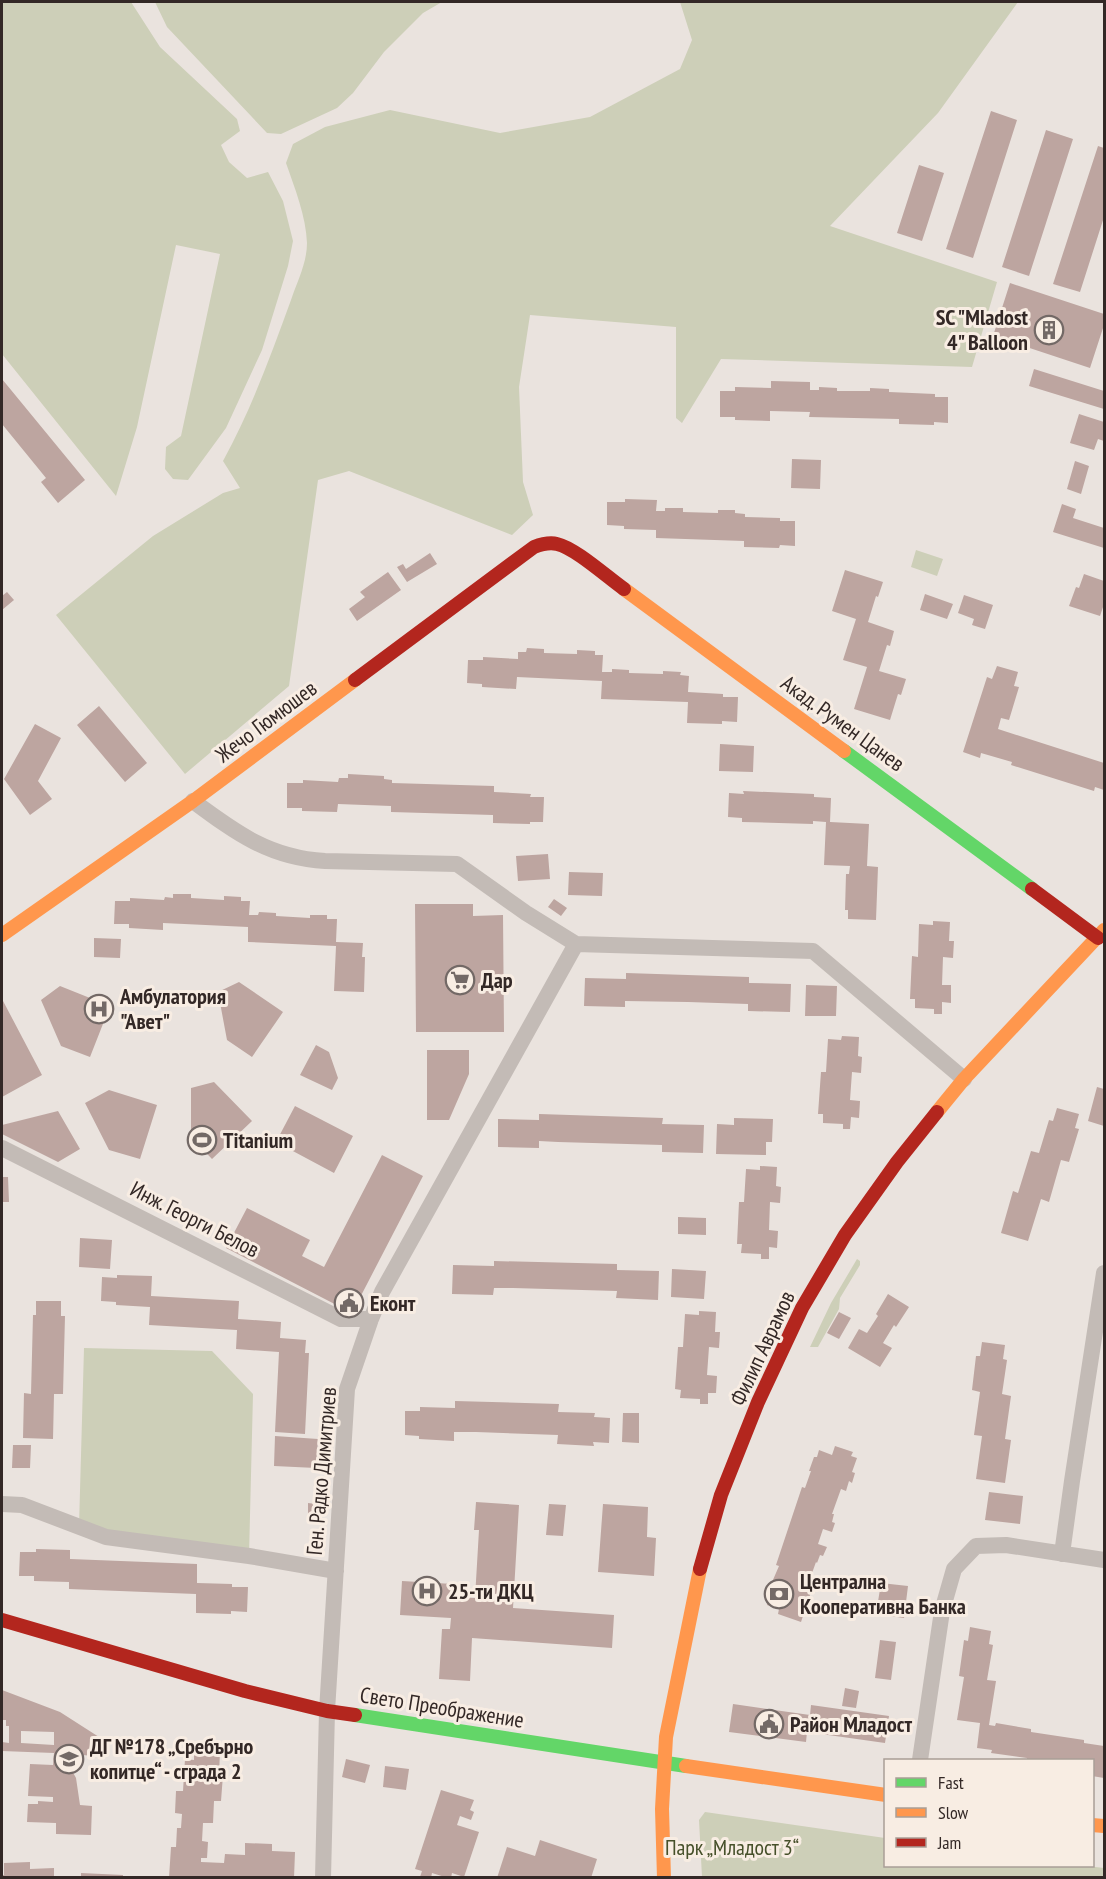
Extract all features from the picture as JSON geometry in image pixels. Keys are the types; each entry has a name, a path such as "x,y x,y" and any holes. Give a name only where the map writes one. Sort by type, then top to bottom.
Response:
{"street":[{"name":"Жечо Гюмюшев","path":"2,935 193,801 534,547 543,543 554,543"},
{"name":"Акад. Румен Цанев","path":"554,543 571,550 1102,936"},
{"path":"193,801 252,842 288,856 325,861 457,864 526,913 576,944 813,951 964,1079"},
{"name":"Филип Аврамов","path":"664,1878 663,1763 667,1731 696,1583 722,1495 762,1394 802,1308 845,1235 897,1162 964,1079 1102,936"},
{"name":"Ген. Радко Димитриев","path":"323,1878 327,1711 347,1389 382,1292 576,944"},
{"name":"Инж. Георги Белов","path":"2,1148 340,1319 371,1319"},
{"path":"1062,1554 1071,1481 1104,1273"},
{"path":"2,1504 22,1505 106,1537 336,1570"},
{"path":"920,1759 942,1611 954,1569 976,1546 1006,1545 1104,1560"},
{"name":"Свето Преображение","path":"2,1620 156,1666 327,1711 884,1795"}],"green space":[{"path":"2,2 131,2 160,47 237,119 240,131 221,145 229,162 247,178 268,172 283,201 293,241 288,266 262,350 226,428 188,480 173,479 165,469 166,447 181,436 220,254 176,245 137,427 116,496 2,354"},
{"path":"155,2 442,2 423,13 384,52 353,93 337,108 281,134 267,133 167,27"},
{"path":"680,2 1018,2 938,113 830,226 997,282 972,367 721,359 682,423 676,418 676,327 530,315 519,387 523,482 533,515 512,535 349,471 318,480 289,686 185,774 56,615 153,536 223,493 240,488 223,461 243,422 268,362 307,250 302,213 286,163 293,144 325,127 390,110 500,133 590,117 680,69 692,40"},
{"path":"916,550 943,559 937,576 911,567"},
{"path":"857,1259 860,1265 840,1298 839,1309 818,1347 810,1347 831,1303"},
{"path":"84,1348 212,1351 253,1394 249,1556 79,1527"},
{"name":"Парк „Младост 3“","path":"705,1812 884,1838 884,1867 1094,1867 1104,1868 1104,1877 702,1877 699,1820"}],"building":[{"path":"991,111 1017,120 973,258 946,249"},
{"path":"1046,130 1073,139 1029,276 1002,267"},
{"path":"1098,146 1104,148 1104,217 1080,292 1053,284"},
{"path":"919,165 944,173 922,241 897,233"},
{"name":"SC \"Mladost 4\" Balloon","path":"1010,283 1104,314 1104,325 1090,368 993,336"},
{"path":"1034,369 1104,391 1104,409 1029,386"},
{"path":"2,379 85,480 58,503 41,482 46,478 2,424"},
{"path":"771,381 810,382 810,390 819,390 819,387 837,388 837,391 870,391 870,388 948,397 948,423 899,424 899,419 809,417 810,412 770,411 770,421 720,417 720,391 735,391 735,387 771,388"},
{"path":"1079,414 1104,422 1104,441 1098,439 1094,450 1070,443"},
{"path":"792,459 821,460 820,489 791,488"},
{"path":"1075,461 1089,466 1081,494 1067,489"},
{"path":"625,499 657,500 656,511 665,511 665,508 683,508 683,512 718,513 718,510 735,510 735,513 745,514 745,517 795,521 795,546 744,547 744,541 656,538 656,530 624,529 624,526 607,525 607,502 625,502"},
{"path":"1062,504 1076,509 1073,518 1104,528 1104,548 1053,532"},
{"path":"430,553 437,564 407,582 397,567 403,564 406,569"},
{"path":"845,570 883,582 868,622 894,631 879,671 906,679 901,695 898,694 890,720 854,709 867,667 843,660 856,619 832,611"},
{"path":"388,572 401,590 357,621 349,609 365,597 360,592"},
{"path":"1084,574 1104,581 1104,604 1100,616 1069,606"},
{"path":"7,592 14,600 2,610 2,596"},
{"path":"925,594 953,604 947,619 920,610"},
{"path":"964,595 993,605 985,629 972,625 974,619 958,613"},
{"path":"527,648 544,649 544,653 577,654 577,650 595,651 595,655 603,655 602,672 612,672 612,669 629,670 629,673 681,672 680,675 689,676 688,692 738,697 737,722 687,723 688,702 601,699 602,681 517,677 516,689 482,687 482,684 467,683 468,660 483,660 483,657 518,659 518,652 526,652"},
{"path":"997,666 1018,672 1014,686 1019,687 1009,720 1001,718 998,729 1104,763 1104,790 1095,787 1094,791 1011,765 1012,762 981,753 980,758 963,752 987,677 992,679"},
{"path":"99,706 147,763 125,782 77,725"},
{"path":"35,724 61,738 38,781 52,799 30,815 4,779"},
{"path":"720,744 754,746 753,772 719,771"},
{"path":"348,774 384,776 384,779 392,780 392,783 494,786 494,792 544,797 543,822 493,823 493,815 391,812 391,806 338,804 337,812 287,808 287,783 303,783 303,780 338,782 339,778 348,778"},
{"path":"743,791 814,794 814,797 831,798 830,822 869,824 867,866 878,867 876,920 848,919 848,910 845,910 846,874 849,874 850,866 824,865 826,822 813,821 813,824 742,822 742,818 728,817 729,793 744,794"},
{"path":"548,854 550,879 518,881 516,856"},
{"path":"569,872 603,873 602,896 568,895"},
{"path":"173,894 191,894 191,898 224,900 224,896 241,897 241,901 250,901 249,915 258,915 259,912 276,913 276,916 310,918 310,915 327,915 327,919 337,919 336,942 363,943 364,992 334,991 336,946 248,942 248,927 163,923 163,930 129,928 129,924 114,924 115,901 130,901 130,898 164,900 165,897 173,898"},
{"path":"554,899 567,908 561,916 548,907"},
{"name":"Дар","path":"415,904 473,904 473,916 503,915 504,1032 416,1032"},
{"path":"933,921 950,922 949,941 954,941 953,958 943,957 942,985 951,985 951,1003 942,1002 942,1014 934,1014 934,1009 915,1008 915,999 910,999 912,956 918,957 919,924 933,925"},
{"path":"94,938 121,939 120,958 94,957"},
{"path":"626,973 749,977 749,983 791,984 790,1012 748,1011 748,1004 688,1002 625,1001 625,1007 584,1006 585,978 626,979"},
{"path":"239,982 283,1012 252,1057 227,1040 218,992"},
{"path":"806,985 837,986 836,1016 805,1016"},
{"path":"60,986 110,1006 90,1057 61,1046 41,1000"},
{"path":"2,999 42,1075 2,1097"},
{"path":"842,1036 859,1037 858,1056 862,1057 861,1073 852,1072 850,1100 860,1101 859,1118 851,1117 850,1129 843,1129 843,1124 823,1123 823,1114 818,1114 821,1072 826,1072 828,1039 841,1040"},
{"path":"316,1045 329,1052 338,1078 332,1090 300,1075"},
{"path":"427,1050 469,1050 469,1074 449,1120 427,1120"},
{"path":"214,1082 252,1121 212,1159 191,1137 191,1088"},
{"path":"1097,1087 1104,1089 1104,1126 1088,1121"},
{"path":"109,1090 157,1105 140,1159 109,1150 85,1103"},
{"path":"295,1106 353,1136 334,1173 276,1142"},
{"path":"1057,1108 1079,1114 1075,1128 1079,1129 1069,1162 1061,1160 1049,1202 1041,1199 1028,1241 1001,1233 1013,1191 1018,1193 1031,1151 1039,1153 1049,1120 1053,1121"},
{"path":"58,1111 80,1149 58,1162 2,1134 2,1125"},
{"path":"539,1114 663,1118 662,1124 704,1125 703,1153 662,1152 662,1145 539,1141 539,1148 498,1147 498,1119 539,1120"},
{"path":"734,1118 773,1119 772,1142 766,1142 766,1155 716,1154 717,1124 734,1125"},
{"path":"382,1155 423,1176 352,1313 226,1248 247,1208 310,1240 302,1256 324,1267"},
{"path":"760,1166 777,1167 776,1186 781,1187 780,1203 770,1202 769,1230 778,1231 777,1248 769,1247 769,1259 761,1259 761,1254 741,1253 742,1244 737,1244 739,1202 744,1202 746,1169 760,1170"},
{"path":"2,1177 8,1177 9,1202 2,1202"},
{"path":"678,1217 706,1218 706,1235 678,1234"},
{"path":"80,1238 112,1240 110,1269 79,1267"},
{"path":"494,1261 617,1264 617,1270 659,1271 658,1300 616,1298 617,1291 494,1288 493,1295 452,1294 453,1265 494,1266"},
{"path":"672,1269 706,1271 704,1299 671,1297"},
{"path":"117,1275 152,1276 151,1296 239,1301 238,1319 281,1322 280,1338 306,1340 305,1353 309,1353 305,1434 275,1432 279,1352 236,1349 237,1330 149,1325 150,1307 116,1305 116,1302 101,1301 102,1277 117,1278"},
{"path":"888,1294 909,1307 883,1343 892,1348 880,1367 848,1348 859,1329 867,1333"},
{"path":"36,1301 61,1301 61,1316 65,1316 63,1394 54,1394 53,1439 23,1438 24,1393 31,1394 33,1315 36,1315"},
{"path":"699,1311 716,1312 715,1332 720,1332 719,1348 709,1347 707,1375 717,1376 716,1393 708,1393 708,1404 700,1404 700,1399 680,1398 681,1390 675,1389 678,1347 683,1347 685,1314 699,1315"},
{"path":"839,1312 851,1318 839,1339 827,1333"},
{"path":"982,1342 1005,1345 1003,1359 1007,1360 1002,1394 1011,1396 1005,1439 1011,1440 1005,1483 976,1479 982,1436 974,1435 980,1392 972,1390 976,1356 980,1356"},
{"path":"455,1401 559,1404 558,1412 595,1413 594,1417 610,1418 609,1443 593,1442 594,1446 557,1444 558,1435 454,1432 454,1441 419,1439 419,1436 405,1435 405,1411 420,1411 420,1407 455,1408"},
{"path":"623,1413 639,1413 639,1443 622,1442"},
{"path":"275,1436 318,1439 316,1468 274,1466"},
{"path":"13,1445 31,1445 30,1468 12,1468"},
{"path":"835,1446 853,1452 851,1456 857,1458 852,1472 855,1473 846,1491 841,1489 832,1514 834,1514 832,1522 835,1523 832,1532 823,1529 818,1544 827,1547 823,1556 820,1555 816,1562 807,1587 812,1589 809,1598 812,1599 809,1608 806,1607 801,1622 778,1614 779,1609 767,1605 769,1597 766,1596 779,1566 776,1565 802,1487 805,1488 811,1471 809,1471 814,1457 817,1457 819,1450 832,1455"},
{"path":"989,1492 1023,1496 1020,1524 985,1520"},
{"name":"25-ти ДКЦ","path":"476,1502 519,1505 513,1608 614,1615 612,1648 472,1638 470,1681 439,1679 442,1629 450,1629 451,1618 400,1615 402,1581 453,1584 452,1597 475,1598 479,1530 474,1530"},
{"path":"308,1503 316,1504 315,1515 308,1515"},
{"path":"549,1504 566,1505 563,1536 546,1535"},
{"path":"603,1504 648,1507 647,1537 656,1538 654,1576 598,1572"},
{"path":"36,1549 70,1550 70,1559 197,1564 197,1583 248,1587 247,1612 196,1613 196,1594 69,1589 69,1582 34,1581 34,1576 19,1576 20,1552 36,1552"},
{"path":"881,1583 908,1586 904,1618 876,1614"},
{"path":"970,1627 991,1631 989,1644 993,1645 987,1680 996,1681 989,1725 995,1726 996,1723 1031,1729 1031,1732 1084,1740 1084,1743 1104,1746 1104,1778 1094,1776 1094,1759 1027,1759 991,1753 992,1750 977,1748 980,1723 957,1720 964,1677 959,1676 964,1640 968,1641"},
{"path":"880,1640 896,1642 891,1680 875,1678"},
{"path":"845,1688 859,1691 856,1708 842,1706"},
{"path":"2,1690 60,1712 99,1737 98,1756 63,1754 76,1778 80,1805 92,1806 91,1835 56,1834 56,1823 27,1822 28,1804 38,1804 38,1801 53,1802 53,1797 28,1796 30,1764 53,1765 54,1753 2,1751 2,1742 9,1743 9,1726 6,1726 6,1720 2,1720","holes":["21,1731 54,1732 54,1745 21,1743"]},
{"path":"733,1704 810,1715 811,1705 889,1716 885,1743 807,1732 806,1742 729,1732"},
{"path":"194,1750 220,1751 219,1775 223,1775 221,1801 214,1801 213,1823 203,1823 202,1841 208,1842 207,1858 201,1858 201,1862 224,1863 225,1854 245,1855 245,1843 272,1844 272,1851 295,1852 294,1878 169,1878 171,1847 176,1847 177,1828 181,1828 182,1814 175,1813 176,1791 183,1791 185,1759 194,1760"},
{"path":"346,1759 370,1765 365,1783 342,1777"},
{"path":"385,1766 409,1769 406,1790 383,1787"},
{"path":"441,1790 474,1800 470,1810 474,1812 471,1820 460,1816 457,1825 479,1832 464,1877 452,1873 451,1878 448,1878 432,1873 431,1878 423,1878 420,1877 422,1871 415,1869"},
{"path":"540,1840 597,1859 591,1878 497,1878 507,1847 535,1856"},
{"path":"30,1862 30,1869 54,1868 54,1878 2,1878 4,1863"},
{"path":"81,1873 123,1875 123,1878 81,1878"}],"traffic: fast":[{"path":"844,751 1032,889"},
{"path":"355,1715 686,1766"}],"traffic: slow":[{"path":"624,589 844,751"},
{"path":"2,935 193,801 355,680"},
{"path":"937,1112 964,1079 1104,930"},
{"path":"664,1878 662,1809 666,1737 700,1569"},
{"path":"686,1766 884,1795"},
{"path":"1094,1825 1104,1826"}],"traffic: jam":[{"path":"355,680 534,547 551,543 564,547 582,557 624,589"},
{"path":"1032,889 1098,938"},
{"path":"700,1569 721,1495 758,1402 802,1308 845,1235 897,1162 937,1112"},
{"path":"2,1620 245,1691 327,1711 355,1715"}],"place":[{"name":"SC \"Mladost 4\" Balloon","path":"1049,330"},
{"name":"Дар","path":"460,980"},
{"name":"Амбулатория \"Авет\"","path":"99,1009"},
{"name":"Titanium","path":"202,1140"},
{"name":"Еконт","path":"349,1303"},
{"name":"25-ти ДКЦ","path":"427,1591"},
{"name":"Централна Кооперативна Банка","path":"779,1594"},
{"name":"Район Младост","path":"769,1724"},
{"name":"ДГ №178 „Сребърно копитце“ - сграда 2","path":"69,1759"}]}
